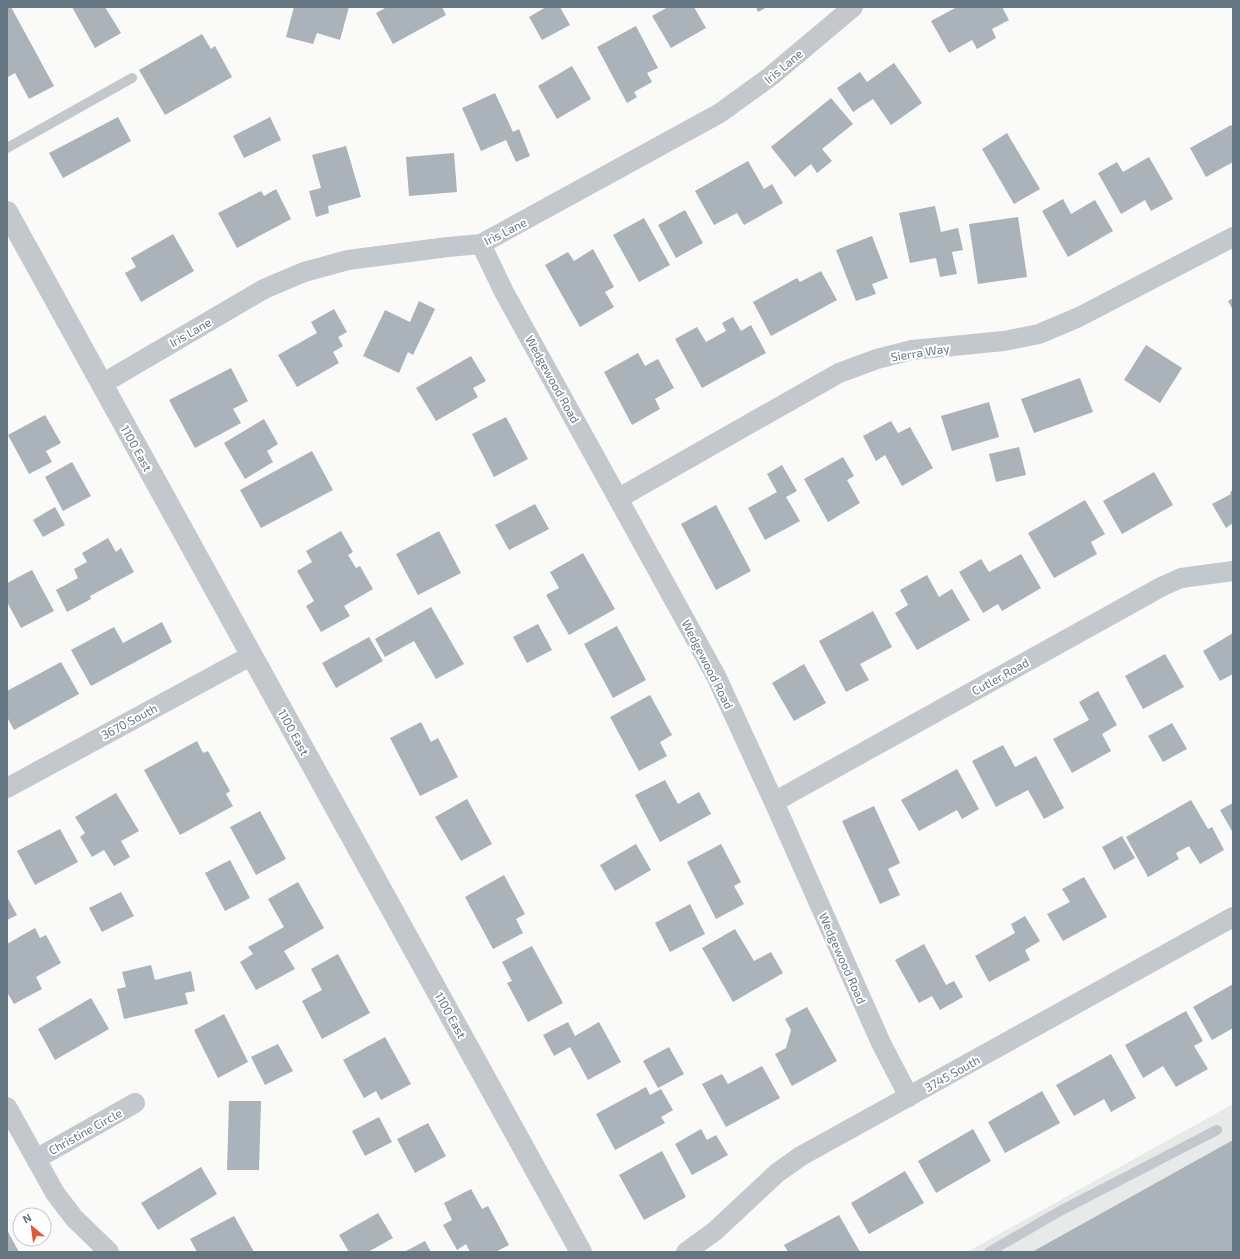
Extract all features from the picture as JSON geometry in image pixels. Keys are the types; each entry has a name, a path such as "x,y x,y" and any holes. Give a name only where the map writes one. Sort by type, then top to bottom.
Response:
{"street":[{"name":"Iris Lane","path":"102,384 264,289 304,272 348,260 481,244 720,113 771,76 853,7"},
{"name":"1100 East","path":"7,212 581,1252"},
{"name":"Sierra Way","path":"619,498 839,373 877,359 912,350 1004,341 1039,334 1079,317 1233,237"},
{"name":"Wedgewood Road","path":"481,244 504,292 716,676 774,802 880,1043 908,1097"},
{"name":"Cutler Road","path":"774,802 1161,587 1181,578 1233,571"},
{"name":"3670 South","path":"7,788 252,655"},
{"name":"3745 South","path":"686,1252 715,1231 777,1173 801,1156 1233,917"},
{"name":"Christine Circle","path":"36,1159 135,1103"},
{"path":"7,1107 55,1194 74,1218 109,1252"}],"lane":[{"path":"7,148 132,78"},
{"path":"989,1252 1062,1210 1217,1130"}],"shaded area":[{"path":"1233,1104 1233,1252 967,1252"}],"building":[{"path":"7,7 11,7 54,86 29,99 15,73 8,77 7,74"},
{"path":"72,7 105,7 121,33 95,48"},
{"path":"294,7 349,7 340,40 317,33 313,44 286,37"},
{"path":"387,7 442,7 446,15 393,44 376,13"},
{"path":"546,7 560,7 570,25 542,40 529,17"},
{"path":"668,7 694,7 706,28 671,48 652,16"},
{"path":"756,7 767,7 758,12"},
{"path":"957,7 1002,7 1009,20 992,29 996,38 977,49 972,40 949,53 931,21"},
{"path":"636,26 658,68 647,73 652,82 634,92 637,97 627,103 597,47"},
{"path":"202,34 211,49 215,46 232,77 165,115 139,70"},
{"path":"894,63 922,103 891,125 873,99 853,112 837,88 860,72 867,82"},
{"path":"572,66 591,99 557,119 538,86"},
{"path":"495,93 513,132 519,129 530,156 516,162 506,140 481,151 462,108"},
{"path":"831,98 853,124 822,149 832,161 817,173 811,164 795,177 771,147"},
{"path":"118,117 131,141 63,178 49,153"},
{"path":"270,117 281,140 244,158 233,136"},
{"path":"1231,125 1233,128 1233,162 1206,177 1190,148"},
{"path":"1007,133 1040,189 1014,204 982,149"},
{"path":"346,146 361,197 328,206 329,213 316,217 309,191 321,188 312,155"},
{"path":"454,153 457,192 409,196 406,157"},
{"path":"1149,157 1173,199 1151,211 1145,200 1121,214 1098,173 1117,162 1123,172"},
{"path":"748,161 764,189 772,184 783,203 744,225 737,213 714,225 695,191"},
{"path":"276,189 291,219 237,248 218,213 261,191 264,196"},
{"path":"1063,199 1071,214 1095,200 1113,231 1068,257 1042,211"},
{"path":"935,206 941,232 958,228 963,250 952,252 957,274 940,277 936,258 910,263 899,213"},
{"path":"685,210 703,243 676,258 658,225"},
{"path":"1018,217 1027,277 978,284 969,224"},
{"path":"644,218 670,265 639,282 613,235"},
{"path":"173,234 194,271 141,302 125,273 136,267 131,258"},
{"path":"872,236 888,278 872,284 876,294 856,301 836,250"},
{"path":"593,249 614,287 605,292 614,307 580,327 545,265 568,252 574,261"},
{"path":"821,271 837,300 771,336 753,302 797,278 800,282"},
{"path":"1233,298 1233,310 1228,301"},
{"path":"419,301 435,309 413,355 408,352 399,373 363,356 385,310 410,322"},
{"path":"334,309 347,332 338,337 343,346 333,352 339,363 297,387 278,355 317,333 311,322"},
{"path":"733,317 741,331 751,325 766,353 702,388 675,339 697,327 706,342 726,331 722,323"},
{"path":"1146,345 1182,368 1160,403 1124,380"},
{"path":"638,353 645,366 658,359 674,388 655,399 660,409 632,425 604,372"},
{"path":"471,356 486,381 473,388 478,397 436,421 416,388"},
{"path":"231,368 248,401 233,409 241,423 195,448 169,400"},
{"path":"1080,378 1093,412 1034,433 1021,399"},
{"path":"989,402 999,437 952,451 941,416"},
{"path":"45,415 61,443 46,451 52,462 29,474 8,435"},
{"path":"506,417 528,459 494,477 472,434"},
{"path":"264,419 278,444 267,451 273,462 245,479 224,443"},
{"path":"891,421 898,433 910,427 933,468 902,486 885,455 876,461 863,436"},
{"path":"1019,447 1026,475 996,482 989,454"},
{"path":"312,451 333,490 261,528 240,490"},
{"path":"843,457 854,476 847,480 860,503 828,522 804,479"},
{"path":"72,462 91,496 63,511 45,477"},
{"path":"782,465 797,491 786,497 800,521 765,540 748,508 777,492 767,474"},
{"path":"1154,472 1173,505 1122,534 1103,501"},
{"path":"1233,490 1233,523 1226,528 1212,504 1231,494 1230,492"},
{"path":"1085,500 1105,534 1091,542 1097,554 1054,578 1028,533"},
{"path":"535,504 549,529 509,550 495,525"},
{"path":"716,505 751,571 716,590 681,524"},
{"path":"55,507 65,525 43,537 33,520"},
{"path":"341,531 353,552 348,555 356,568 360,566 373,589 344,606 350,616 321,632 306,606 314,601 297,571 312,562 306,551"},
{"path":"439,531 461,573 418,595 396,554"},
{"path":"108,538 116,552 121,548 134,572 90,596 91,599 67,612 56,590 78,578 74,569 87,562 82,553"},
{"path":"583,553 615,609 569,635 546,595 559,588 550,572"},
{"path":"1021,554 1041,588 1002,611 998,604 983,613 959,572 981,559 989,572"},
{"path":"32,570 54,611 21,628 7,602 7,583"},
{"path":"927,575 939,597 952,589 970,620 917,650 895,613 908,605 900,590"},
{"path":"431,607 464,664 436,679 414,641 385,657 375,639"},
{"path":"873,611 892,647 860,664 869,680 846,692 819,641"},
{"path":"162,622 172,642 91,686 71,650 114,627 123,643"},
{"path":"538,624 552,650 527,663 513,637"},
{"path":"617,626 646,680 613,698 584,644"},
{"path":"1233,633 1233,674 1220,681 1203,651"},
{"path":"369,637 383,661 336,688 322,663"},
{"path":"1165,654 1184,687 1143,709 1125,676"},
{"path":"61,662 79,694 14,730 7,717 7,691"},
{"path":"804,664 826,703 794,721 772,683"},
{"path":"1098,691 1117,725 1102,734 1111,751 1072,773 1053,739 1089,720 1079,702"},
{"path":"650,695 672,735 660,742 667,756 639,771 610,717"},
{"path":"421,722 431,742 438,738 458,777 420,796 390,738"},
{"path":"1172,723 1187,749 1163,762 1148,736"},
{"path":"197,741 203,753 208,751 230,791 226,794 233,806 180,835 144,770"},
{"path":"1003,745 1015,767 1036,756 1064,808 1044,819 1028,790 996,807 972,761"},
{"path":"957,769 979,809 962,819 957,810 919,831 901,800"},
{"path":"665,780 678,804 699,792 711,814 660,842 635,795"},
{"path":"116,793 139,831 121,841 130,857 114,866 104,850 92,857 80,837 85,833 75,817"},
{"path":"467,799 492,844 461,861 435,817"},
{"path":"1191,800 1208,829 1212,827 1224,850 1200,864 1189,846 1176,853 1179,859 1148,877 1126,837"},
{"path":"1233,803 1233,833 1220,810"},
{"path":"874,806 900,863 888,869 900,895 880,904 842,821"},
{"path":"260,811 286,859 256,875 230,827"},
{"path":"60,829 78,862 35,885 17,851"},
{"path":"1122,836 1135,858 1114,870 1102,847"},
{"path":"636,844 651,870 615,891 600,865"},
{"path":"721,844 741,882 734,886 744,904 716,919 687,862"},
{"path":"230,860 250,898 225,911 205,873"},
{"path":"504,875 525,914 516,919 523,933 493,949 465,897"},
{"path":"1084,877 1107,917 1063,941 1047,914 1070,902 1062,889"},
{"path":"298,882 324,928 284,951 295,969 256,990 240,962 253,954 248,947 284,927 268,899"},
{"path":"121,892 134,916 102,932 89,908"},
{"path":"7,897 17,915 7,920"},
{"path":"690,904 705,934 670,952 655,923"},
{"path":"1025,916 1040,941 1025,950 1030,960 989,982 975,956 1015,933 1011,924"},
{"path":"35,928 40,938 46,935 61,963 36,977 42,989 14,1004 7,992 7,944"},
{"path":"735,929 754,961 771,952 783,973 733,1002 702,948"},
{"path":"924,944 946,985 954,981 963,997 940,1010 932,996 919,1003 895,960"},
{"path":"532,946 563,1003 528,1022 507,983 512,981 502,962"},
{"path":"338,954 370,1013 322,1039 302,1001 322,990 311,969"},
{"path":"151,965 155,980 191,971 195,991 185,993 188,1004 124,1019 117,989 126,987 122,972"},
{"path":"1233,984 1233,1028 1212,1040 1193,1007"},
{"path":"91,998 109,1029 55,1060 38,1029"},
{"path":"807,1007 837,1061 792,1086 775,1054 786,1048 791,1030 785,1019"},
{"path":"1186,1011 1203,1041 1194,1046 1208,1069 1176,1087 1163,1066 1143,1078 1125,1045"},
{"path":"224,1014 248,1062 218,1078 194,1030"},
{"path":"568,1022 575,1036 599,1022 621,1062 588,1080 570,1047 554,1056 543,1035"},
{"path":"385,1037 411,1084 381,1100 376,1091 364,1098 343,1060"},
{"path":"278,1044 293,1071 265,1085 251,1057"},
{"path":"669,1047 684,1074 658,1088 643,1061"},
{"path":"1111,1054 1136,1098 1111,1112 1104,1099 1074,1116 1056,1085"},
{"path":"762,1066 780,1098 726,1127 702,1084 722,1074 728,1084"},
{"path":"646,1087 650,1095 661,1089 673,1110 661,1117 665,1123 615,1150 596,1114"},
{"path":"1042,1091 1060,1123 1005,1153 988,1122"},
{"path":"229,1101 261,1101 259,1170 227,1170"},
{"path":"379,1117 392,1142 365,1156 352,1131"},
{"path":"428,1123 446,1156 415,1173 397,1139"},
{"path":"701,1129 707,1140 716,1135 728,1155 692,1175 675,1144"},
{"path":"973,1129 991,1161 936,1193 918,1161"},
{"path":"1233,1140 1233,1252 1032,1252"},
{"path":"662,1151 686,1197 644,1220 619,1175"},
{"path":"201,1167 217,1194 158,1230 141,1203"},
{"path":"905,1171 924,1203 869,1234 851,1203"},
{"path":"471,1189 482,1209 488,1206 509,1245 495,1252 470,1252 466,1244 457,1250 443,1225 452,1220 444,1203"},
{"path":"378,1213 393,1238 368,1252 349,1252 339,1235"},
{"path":"839,1215 860,1252 788,1252 784,1245"},
{"path":"234,1216 254,1252 197,1252 190,1239"},
{"path":"7,1230 12,1239 12,1247 16,1247 19,1252 7,1252"},
{"path":"425,1241 431,1252 404,1252"}]}
